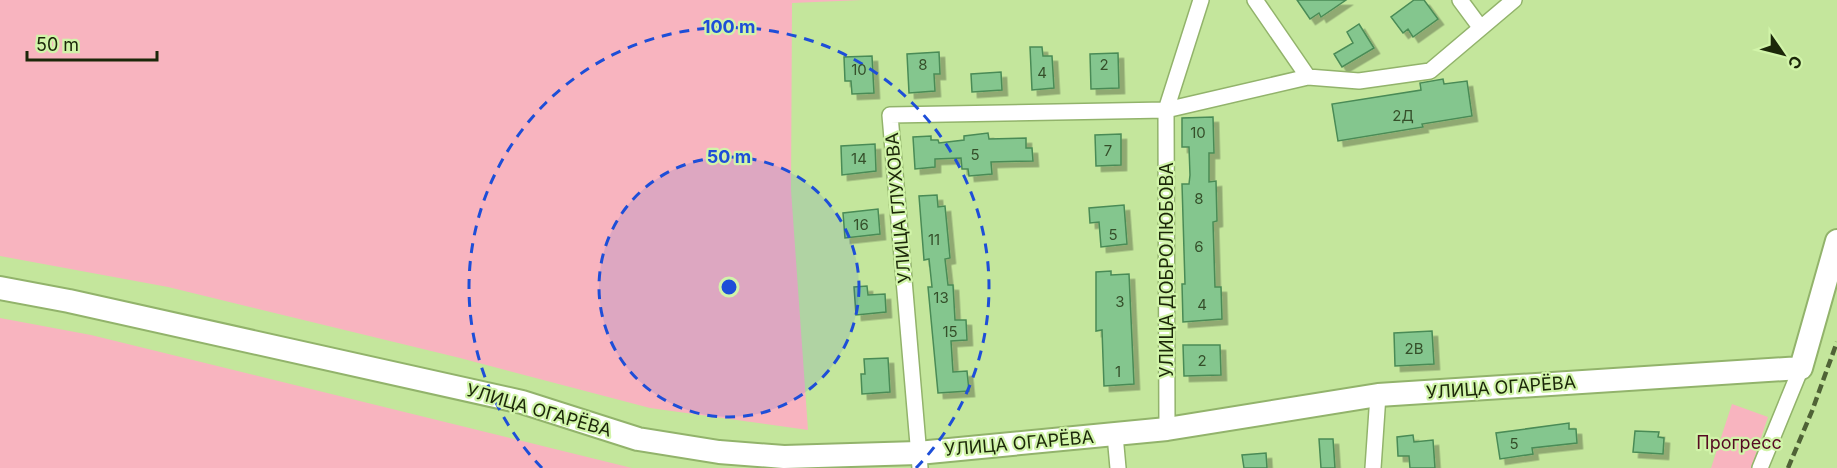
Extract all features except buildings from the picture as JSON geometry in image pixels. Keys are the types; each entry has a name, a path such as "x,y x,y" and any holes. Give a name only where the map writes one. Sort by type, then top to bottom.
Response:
{"main road":[{"path":"1801,368 1837,241"},
{"name":"УЛИЦА ОГАРЁВА","path":"0,288 522,402 638,439 719,452 784,457 919,460 1167,429 1378,395 1801,368"}],"street":[{"name":"УЛИЦА ДОБРОЛЮБОВА","path":"1167,429 1166,110 1201,0"},
{"path":"1254,0 1308,77"},
{"path":"1460,0 1480,27"},
{"path":"1166,110 1308,77 1359,81 1430,71 1514,0"},
{"name":"УЛИЦА ГЛУХОВА","path":"919,460 890,116 1166,110"},
{"path":"1760,468 1801,368"},
{"path":"1372,468 1378,395"},
{"path":"1115,435 1118,468"}],"green space":[{"path":"0,0 862,0 792,3 791,190 808,430 650,408 460,358 168,287 0,256"},
{"path":"0,318 91,335 632,468 0,468"},
{"name":"Прогресс","path":"1732,404 1768,417 1751,468 1711,468"}],"railway":[{"path":"1788,468 1837,342"}]}
